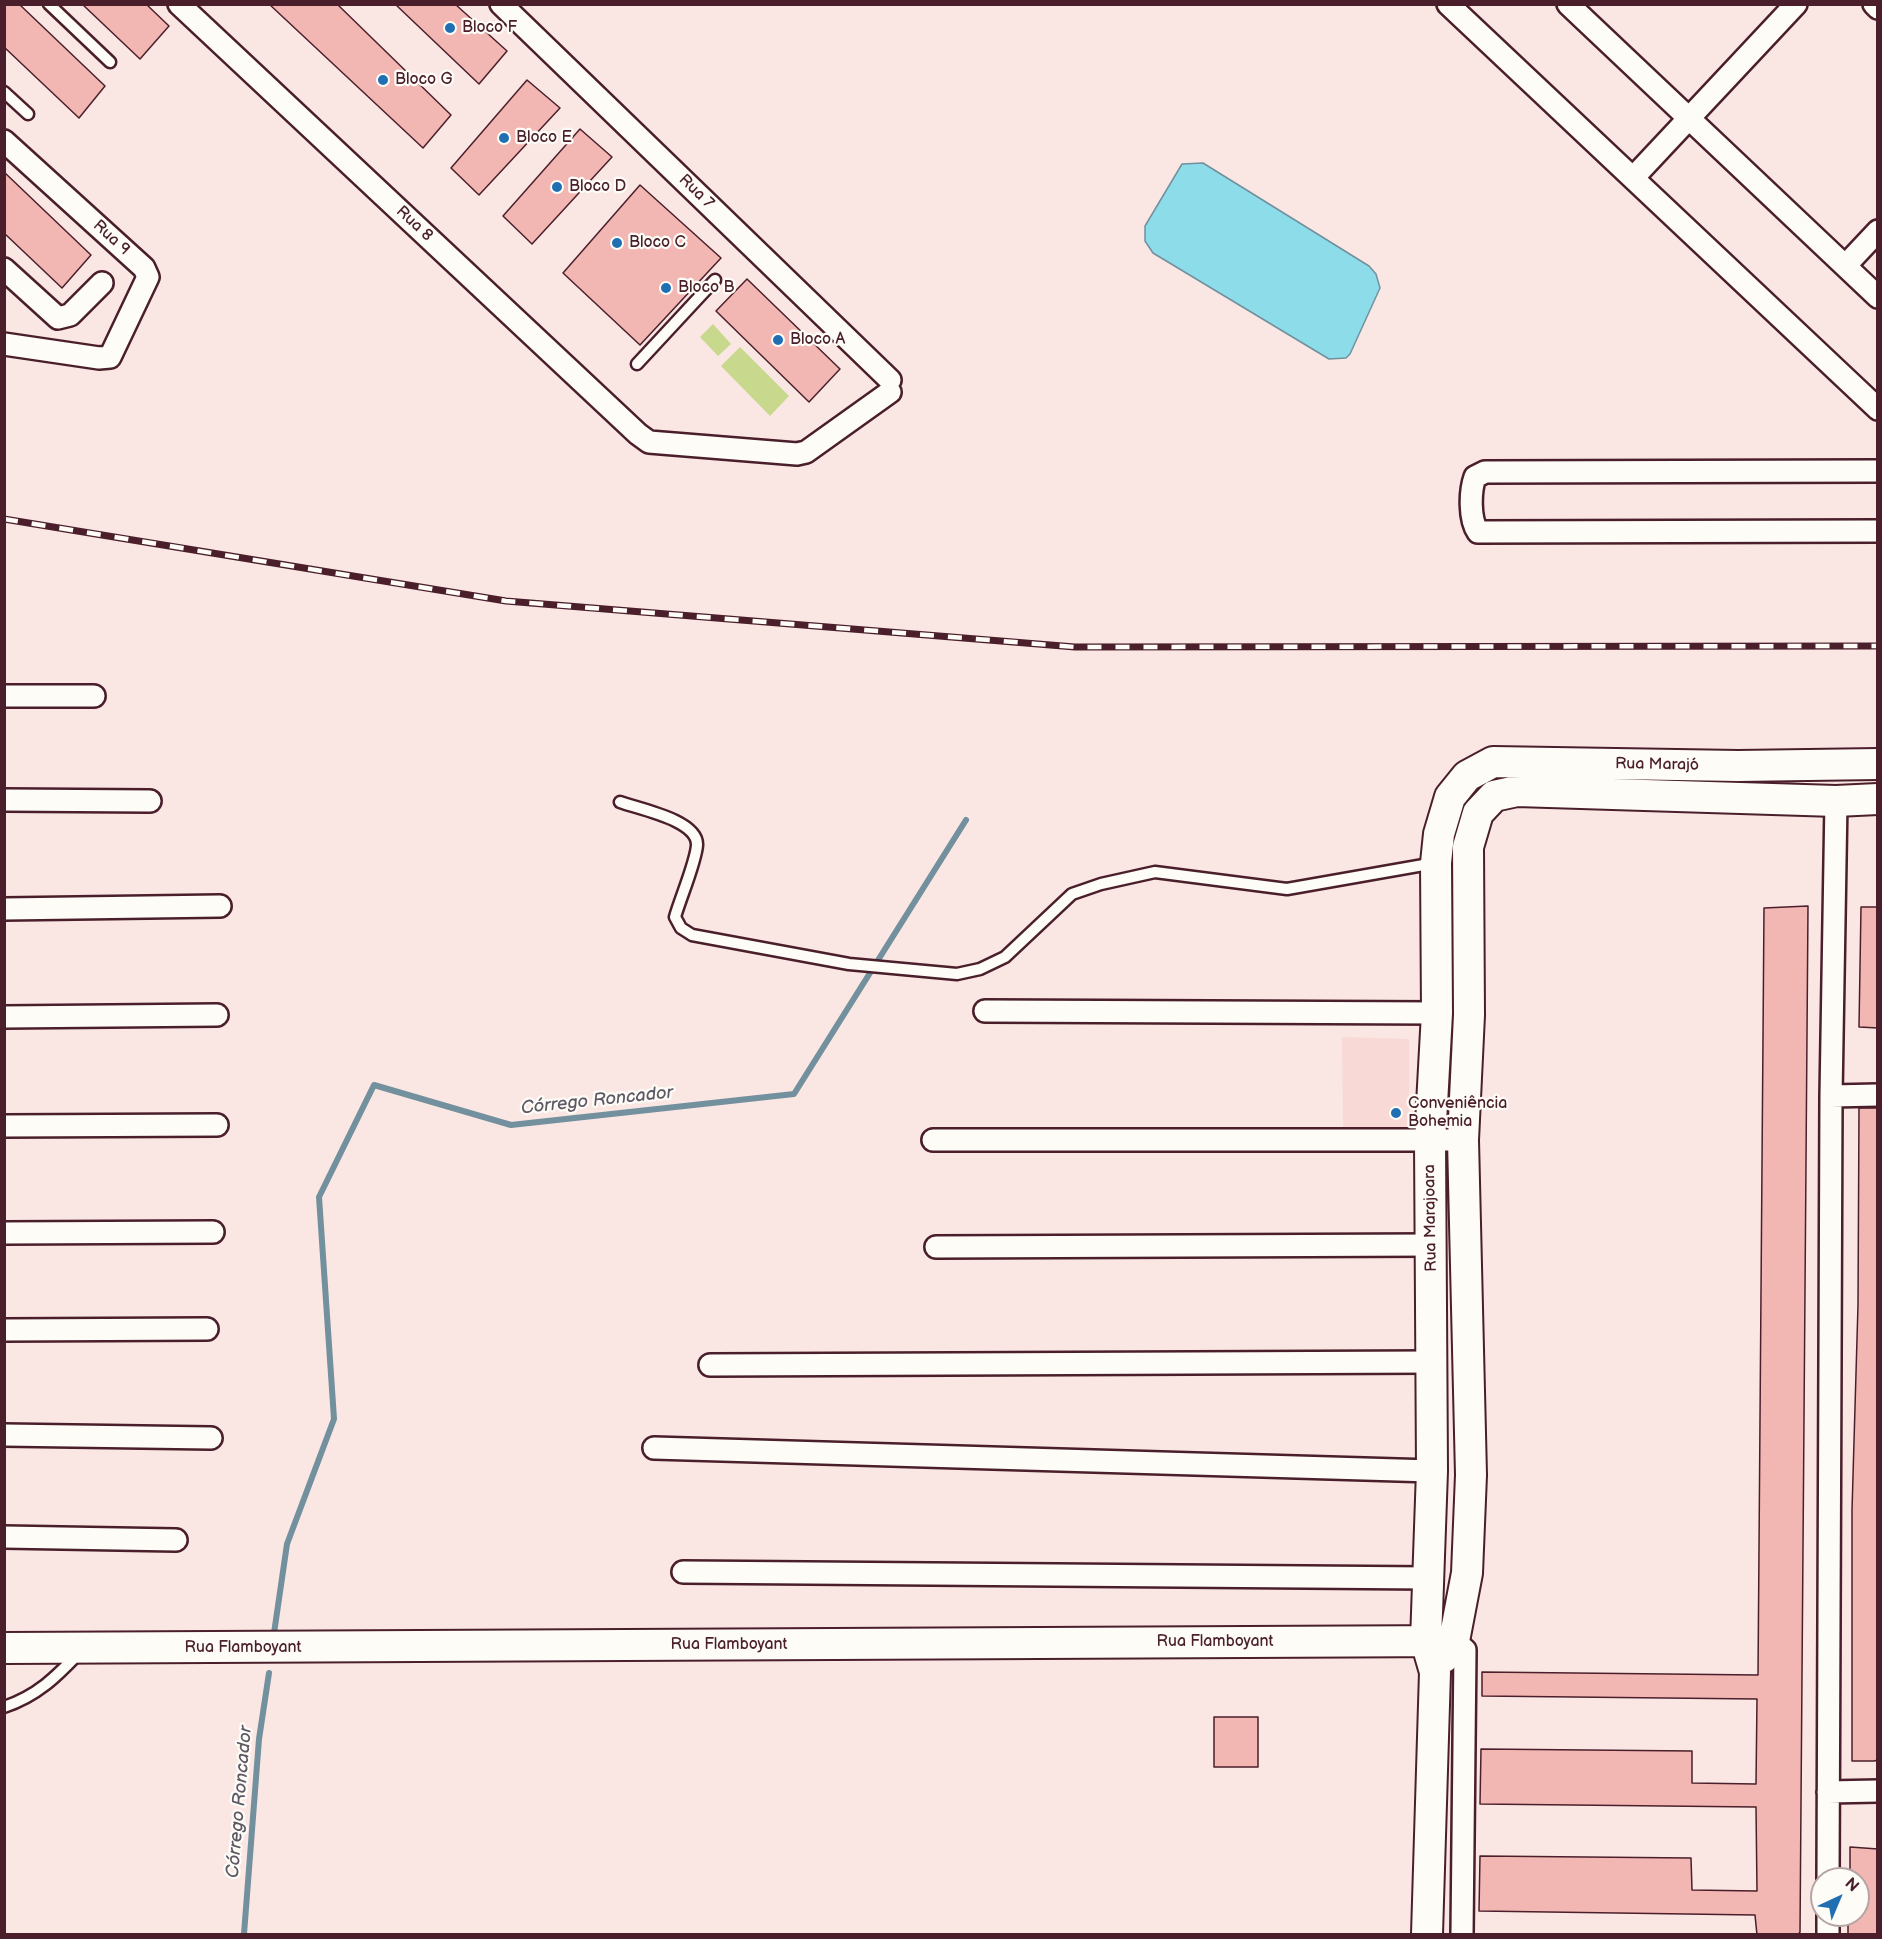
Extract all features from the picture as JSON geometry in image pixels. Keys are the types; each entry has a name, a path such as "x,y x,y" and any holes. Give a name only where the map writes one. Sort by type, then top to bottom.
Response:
{"street":[{"name":"Rua 8","path":"179,4 649,442 786,453 806,452 890,386"},
{"name":"Rua 7","path":"501,4 890,386"},
{"path":"1448,4 1878,409"},
{"path":"1568,4 1878,297"},
{"path":"1633,178 1796,4"},
{"path":"1874,4 1878,8"},
{"name":"Rua 9","path":"4,141 147,272 147,282 110,357 99,358 4,344"},
{"path":"1846,265 1878,231"},
{"path":"4,269 58,318 70,315 102,283"},
{"path":"1878,471 1485,472 1475,477 1472,486 1473,525 1478,532 1878,531"},
{"path":"4,696 94,696"},
{"name":"Rua Marajó","path":"1450,797 1467,776 1493,762 1737,766 1878,764"},
{"name":"Rua Marajó","path":"1478,813 1494,796 1517,791 1836,801 1878,799"},
{"path":"1450,797 1478,813"},
{"name":"Rua Marajoara","path":"1440,1641 1429,1578 1434,1362 1430,1141 1437,1013 1436,863 1439,834 1450,797"},
{"path":"4,800 150,801"},
{"path":"1828,1867 1831,1096 1836,801"},
{"name":"Rua Marajoara","path":"1440,1641 1467,1573 1471,1475 1463,1140 1469,1015 1468,847 1478,813"},
{"path":"4,909 220,906"},
{"path":"985,1011 1437,1013"},
{"path":"4,1017 217,1015"},
{"path":"1831,1096 1878,1095"},
{"path":"4,1126 218,1125"},
{"path":"933,1140 1463,1140"},
{"path":"4,1233 213,1232"},
{"path":"936,1247 1432,1245"},
{"path":"4,1330 207,1329"},
{"path":"710,1365 1434,1362"},
{"path":"4,1435 211,1438"},
{"path":"654,1448 1432,1471"},
{"path":"4,1537 176,1539"},
{"path":"683,1572 1429,1578"},
{"path":"1427,1935 1435,1672 1440,1641 1465,1650 1462,1935"},
{"name":"Rua Flamboyant","path":"4,1648 1440,1641"},
{"path":"1828,1792 1878,1791"}],"lane":[{"path":"49,4 110,62"},
{"path":"4,92 28,114"},
{"path":"637,364 715,279"},
{"path":"620,802 682,823 692,831 697,844 675,917 681,928 692,935 849,964 957,974 980,969 1005,957 1072,894 1101,884 1155,872 1287,889 1436,863"},
{"path":"4,1707 43,1689 84,1649"}],"shaded area":[{"path":"1342,1037 1409,1039 1409,1134 1343,1129"}],"green space":[{"path":"713,324 731,344 718,356 700,337"},
{"path":"740,347 789,396 770,416 721,366"}],"water":[{"path":"1203,163 1369,266 1376,274 1380,288 1350,354 1346,358 1329,359 1153,253 1145,241 1145,226 1182,164"}],"building":[{"path":"4,4 19,4 105,86 79,118 4,47"},
{"path":"82,4 146,4 169,26 140,59"},
{"name":"Bloco G","path":"269,4 337,4 451,115 423,148"},
{"name":"Bloco F","path":"395,4 455,4 507,51 479,84"},
{"name":"Bloco E","path":"527,80 560,108 479,195 451,168"},
{"name":"Bloco D","path":"580,129 612,157 532,244 503,216"},
{"path":"4,172 91,255 62,288 4,233"},
{"path":"640,185 721,258 640,345 563,273"},
{"name":"Bloco A","path":"747,279 840,369 809,402 716,311"},
{"path":"1808,906 1800,1932 1798,1935 1757,1935 1755,1915 1479,1911 1480,1856 1691,1858 1692,1890 1757,1891 1756,1807 1480,1804 1481,1749 1692,1751 1692,1783 1756,1784 1757,1699 1482,1696 1482,1672 1758,1675 1764,908"},
{"path":"1861,907 1878,907 1878,1028 1859,1027"},
{"path":"1859,1108 1878,1108 1878,1760 1874,1761 1852,1761 1852,1510 1858,1305"},
{"path":"1214,1717 1258,1717 1258,1767 1214,1767"},
{"path":"1850,1847 1878,1849 1878,1935 1848,1935 1848,1927 1870,1927 1870,1867 1850,1867"}],"waterway":[{"name":"Córrego Roncador","path":"273,1640 287,1544 334,1419 319,1197 374,1085 511,1125 794,1094 966,820"},
{"name":"Córrego Roncador","path":"244,1934 259,1739 269,1673"}],"railway":[{"path":"4,519 506,601 1075,647 1878,646"}],"place":[{"name":"Bloco F","path":"450,28"},
{"name":"Bloco G","path":"383,80"},
{"name":"Bloco E","path":"504,138"},
{"name":"Bloco D","path":"557,187"},
{"name":"Bloco C","path":"617,243"},
{"name":"Bloco B","path":"666,288"},
{"name":"Bloco A","path":"778,340"},
{"name":"Conveniência Bohemia","path":"1396,1113"}]}
